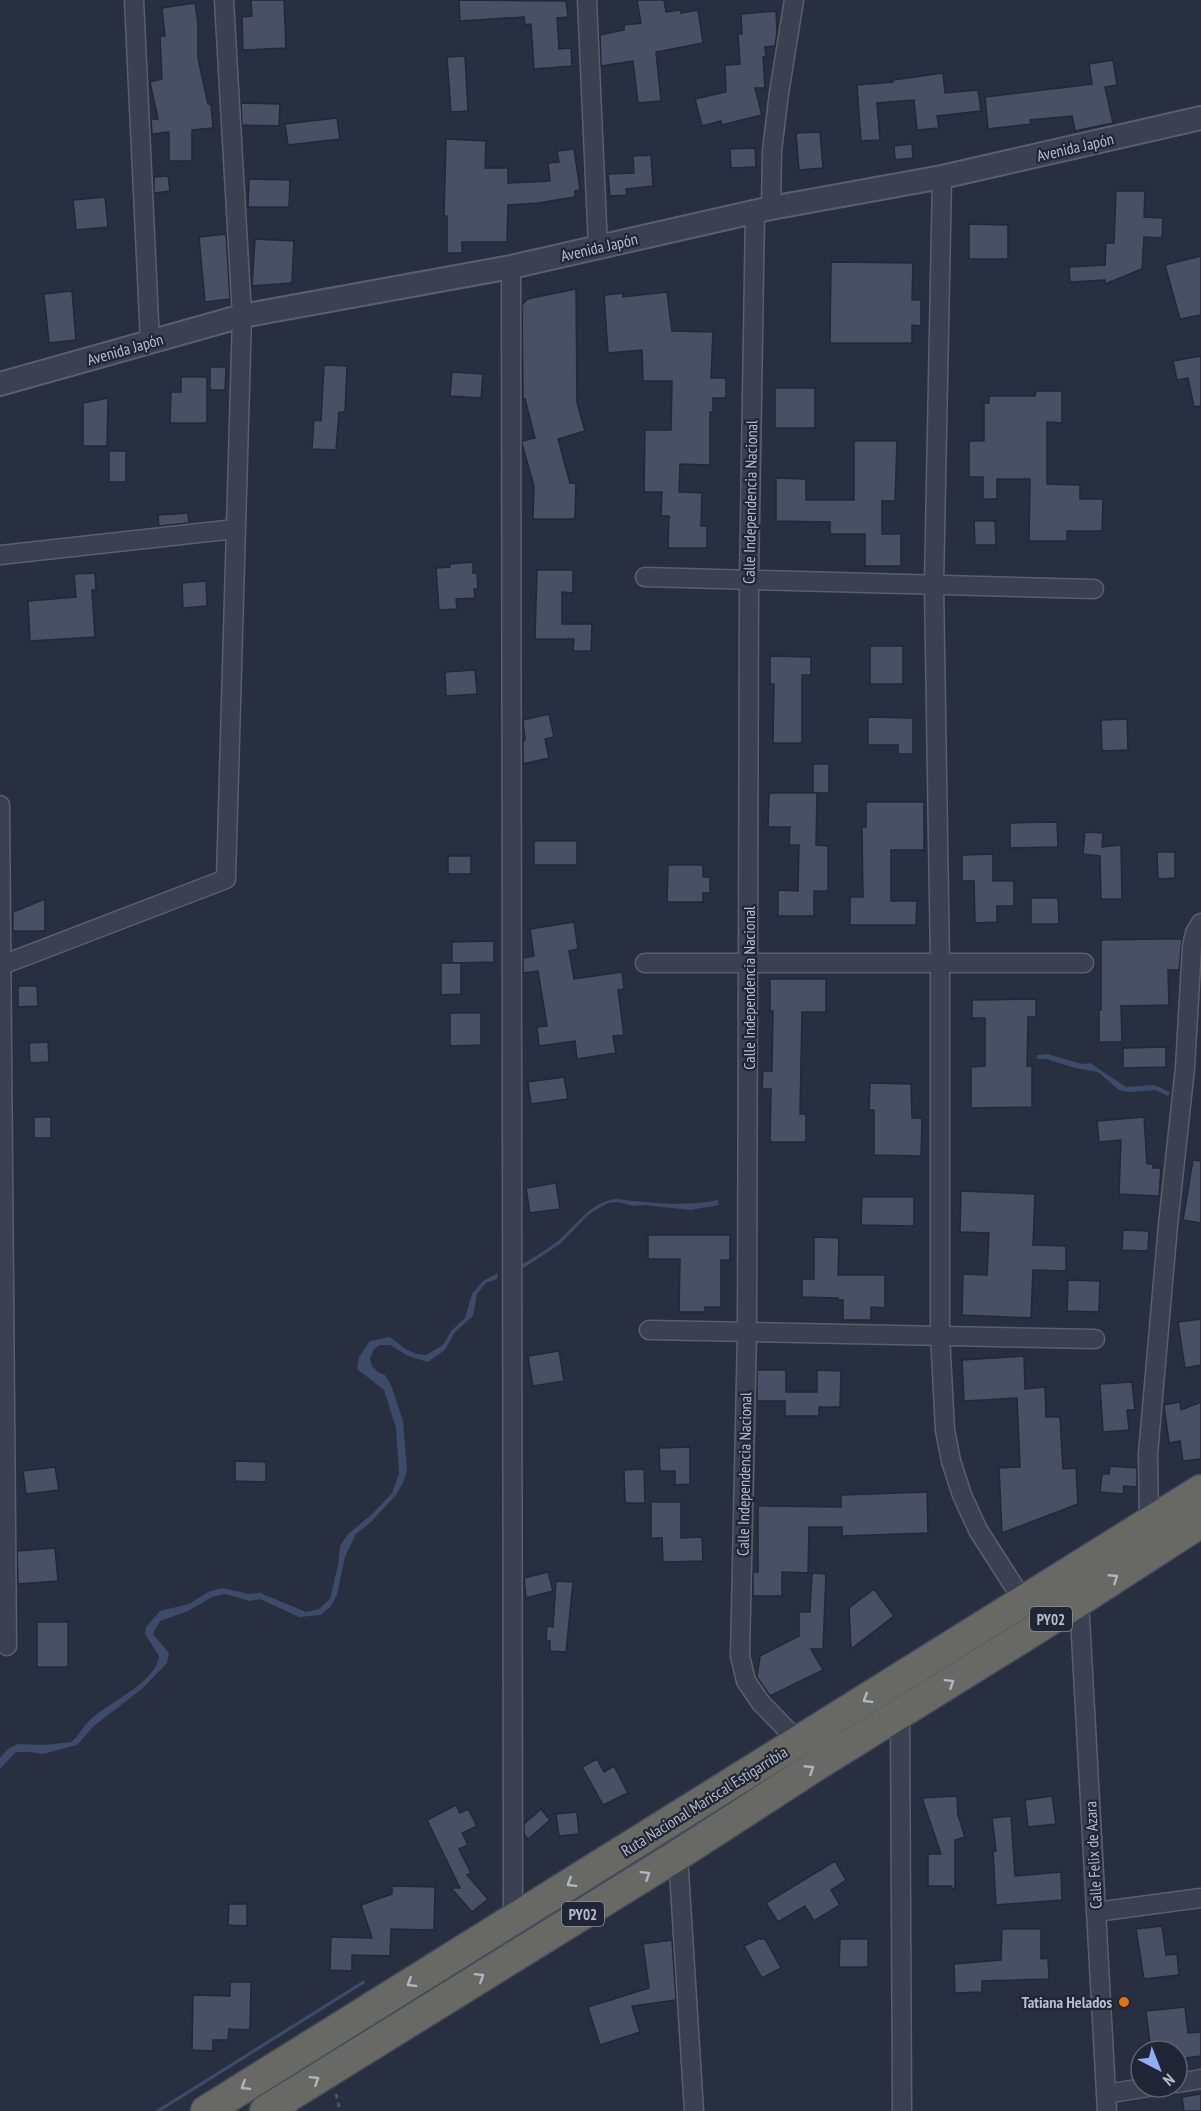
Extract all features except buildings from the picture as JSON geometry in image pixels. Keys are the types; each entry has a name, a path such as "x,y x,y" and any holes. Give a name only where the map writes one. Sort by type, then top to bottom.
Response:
{"highway":[{"name":"Ruta Nacional Mariscal Estigarribia","path":"206,2111 1201,1490"},
{"name":"Ruta Nacional Mariscal Estigarribia","path":"265,2111 678,1855 1201,1522"}],"street":[{"path":"134,0 150,342"},
{"path":"2,966 226,879 242,316 224,0"},
{"path":"587,0 598,247"},
{"name":"Calle Independencia Nacional","path":"794,0 778,93 763,210 749,580 747,1332 740,1656 746,1681 761,1703 800,1742"},
{"name":"Avenida Japón","path":"0,384 242,316 511,267 763,210 942,177 1201,118"},
{"path":"942,177 934,585 940,963 940,1335 945,1430 951,1461 962,1495 978,1530 1024,1602"},
{"path":"511,267 513,1918"},
{"path":"0,555 235,529"},
{"path":"645,577 1094,589"},
{"path":"0,805 4,1553 8,1646"},
{"path":"1149,1523 1149,1442 1168,1225 1185,1068 1192,946 1194,933 1201,923"},
{"path":"645,963 1084,963"},
{"path":"650,1330 1095,1339"},
{"name":"Calle Felix de Azara","path":"1079,1600 1106,2102"},
{"path":"900,1713 902,2111"},
{"path":"678,1855 694,2111"},
{"path":"1096,1912 1201,1898"},
{"path":"1106,2102 1129,2094"}],"water":[{"path":"1047,1054 1082,1064 1090,1063 1126,1087 1154,1085 1170,1092 1168,1096 1155,1090 1129,1092 1119,1090 1098,1072 1046,1059 1037,1059 1037,1055"},
{"path":"616,1199 680,1204 718,1200 719,1205 690,1210 645,1205 632,1206 619,1202 608,1203 589,1214 560,1244 519,1271 519,1266 554,1244 592,1209 599,1204"},
{"path":"498,1273 497,1279 486,1283 477,1294 473,1316 455,1332 445,1350 428,1362 408,1356 390,1345 380,1345 373,1350 370,1359 372,1366 385,1375 391,1385 403,1421 407,1470 396,1495 370,1523 356,1534 345,1557 337,1595 331,1606 321,1615 299,1617 260,1599 250,1601 225,1594 212,1597 188,1611 160,1621 153,1634 169,1653 167,1663 143,1688 94,1726 77,1745 43,1754 16,1752 0,1769 0,1758 8,1749 18,1744 45,1745 71,1742 97,1714 150,1675 159,1656 145,1634 146,1627 160,1611 189,1604 208,1592 222,1588 249,1594 260,1593 306,1612 319,1609 330,1599 340,1546 348,1534 392,1493 399,1474 396,1428 384,1390 357,1369 359,1357 370,1341 390,1337 405,1349 417,1354 426,1355 443,1345 451,1331 465,1318 472,1294 483,1281"},
{"path":"364,1980 365,1983 161,2111 155,2111"}],"place":[{"name":"Tatiana Helados","path":"1124,2002"}]}
